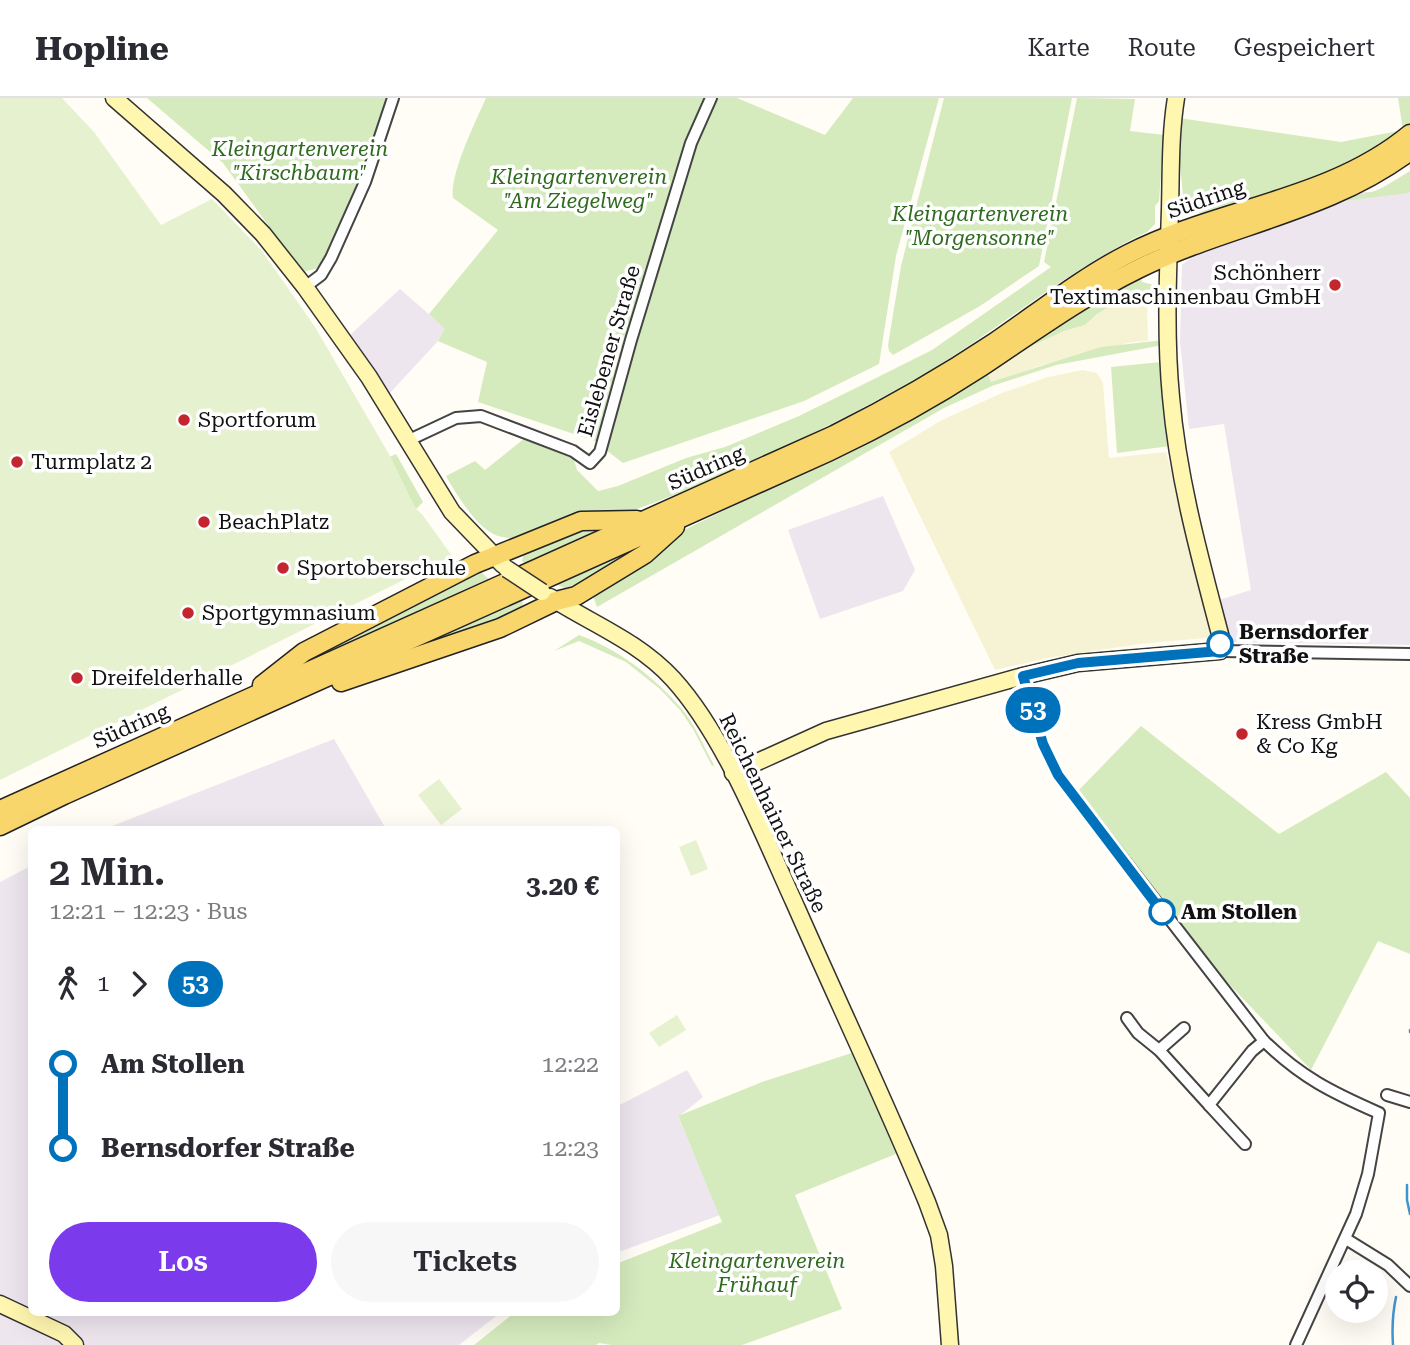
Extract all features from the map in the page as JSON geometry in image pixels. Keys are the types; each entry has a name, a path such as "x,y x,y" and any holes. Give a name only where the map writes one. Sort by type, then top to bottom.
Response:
{"main road":[{"name":"Reichenhainer Straße","path":"114,98 247,216 305,287 369,377 452,512 501,563 549,597 631,643 671,677 697,709 733,773 796,907 927,1202 939,1235 944,1266 950,1345"},
{"path":"733,773 826,731 1023,676 1078,663 1220,651 1221,638 1188,506 1171,397 1168,346 1169,235 1171,135 1176,98"},
{"name":"Südring","path":"0,810 870,417 975,355 1097,271 1169,235 1332,181 1374,159 1410,134"},
{"name":"Südring","path":"0,826 828,452 905,413 1115,281 1169,255 1333,195 1381,171 1410,151"},
{"path":"291,695 349,680 500,628 549,597 576,596 645,554 692,514"},
{"path":"243,701 304,652 475,564 501,563 581,521 649,519"},
{"path":"0,1304 64,1334 75,1345"}],"street":[{"path":"305,287 321,275 331,258 365,182 393,98"},
{"name":"Eislebener Straße","path":"407,441 456,418 481,416 573,451 590,463 600,452 687,156 711,98"},
{"path":"1220,651 1410,654"},
{"path":"1023,676 1043,744 1058,775 1264,1041 1287,1064 1309,1079 1340,1096 1379,1112 1368,1174 1346,1240 1296,1345"},
{"path":"1127,1018 1138,1033 1159,1050 1245,1144"},
{"path":"1159,1050 1184,1028"},
{"path":"1209,1105 1252,1051 1264,1041"},
{"path":"1387,1095 1410,1102"},
{"path":"1346,1240 1388,1265 1410,1286"}],"shaded area":[{"path":"1410,171 1410,645 1231,642 1219,600 1251,590 1224,424 1189,429 1180,341 1182,265 1197,253 1288,223 1361,192 1373,192"},
{"path":"400,289 446,329 389,394 350,335"},
{"path":"1138,290 1147,301 1148,341 1132,342 1039,366 991,383 988,373 1021,351 1064,331 1085,325 1097,314"},
{"path":"1083,370 1097,373 1103,383 1109,458 1166,452 1215,637 1140,644 1047,658 995,670 889,452 942,420 1002,393 1048,377"},
{"path":"883,496 915,570 903,591 820,619 788,530"},
{"path":"334,739 384,826 112,826"},
{"path":"28,868 28,1316 496,1316 459,1345 0,1345 0,882"},
{"path":"687,1070 703,1097 678,1117 720,1215 620,1252 620,1105"}],"green space":[{"name":"Sportforum","path":"0,98 62,98 94,132 161,225 212,199 262,251 315,327 390,456 416,509 452,556 0,780"},
{"name":"Kleingartenverein \"Kirschbaum\"","path":"147,98 390,98 359,186 324,261 315,269 302,272 223,163"},
{"name":"Kleingartenverein \"Am Ziegelweg\"","path":"486,98 706,98 598,442 478,402 487,362 438,341 445,329 429,314 498,230 453,198 459,162"},
{"path":"716,98 737,98 825,135 853,98 939,98 896,256 879,364 804,401 623,463 606,450 635,338 694,144"},
{"name":"Kleingartenverein \"Morgensonne\"","path":"944,98 1072,98 1039,266 980,306 893,355 888,345 901,266"},
{"path":"1077,98 1135,99 1130,131 1164,135 1155,224 1147,232 1061,282 924,374 792,443 656,502 631,511 514,540 498,536 483,526 468,510 446,476 475,461 485,470 525,438 564,451 573,457 577,470 598,491 618,486 686,458 725,447 799,416 932,350 1051,267 1044,262"},
{"path":"1398,98 1410,98 1410,127 1367,158 1275,196 1235,202 1202,213 1199,213 1195,202 1183,196 1178,142 1179,118 1341,142 1403,130"},
{"path":"1410,171 1408,193 1343,201 1380,189"},
{"path":"1141,279 1142,282 1154,285 1160,300 1147,301 1138,290 1097,314 1085,325 1064,331 1021,351 988,374 991,382 1101,347 1164,340 1163,345 1056,365 992,386 944,408 597,607 593,596 658,555 680,532 756,495"},
{"path":"1161,362 1170,446 1117,453 1111,367"},
{"path":"396,454 423,502 416,509 371,466"},
{"path":"616,524 529,567 522,561 524,552 563,532"},
{"path":"659,536 575,588 573,585 565,588 555,584"},
{"path":"481,572 493,583 279,679 289,666"},
{"path":"517,599 523,602 521,611 353,674"},
{"path":"579,635 621,656 659,685 686,714 714,765 712,766 680,710 660,689 626,662 579,641 554,651"},
{"path":"1141,726 1279,834 1386,772 1410,798 1410,954 1378,941 1311,1070 1189,942 1078,791"},
{"path":"439,779 462,809 441,825 418,795"},
{"path":"696,840 708,869 691,876 679,847"},
{"path":"677,1015 686,1030 659,1047 649,1033"},
{"name":"Kleingartenverein Frühauf","path":"858,1051 903,1151 795,1195 842,1309 742,1345 474,1345 510,1316 620,1316 620,1262 722,1222 678,1116 762,1082"}],"waterway":[{"path":"1407,1185 1410,1214"},
{"path":"1393,1345 1396,1297"}],"bus line":[{"name":"53","path":"1162,912 1058,775 1043,744 1023,676 1078,663 1220,651 1220,644"}],"place":[{"name":"Schönherr Textimaschinenbau GmbH","path":"1335,285"},
{"name":"Sportforum","path":"184,420"},
{"name":"Turmplatz 2","path":"17,462"},
{"name":"BeachPlatz","path":"204,522"},
{"name":"Sportoberschule","path":"283,568"},
{"name":"Sportgymnasium","path":"188,613"},
{"name":"Bernsdorfer Straße","path":"1220,644"},
{"name":"Dreifelderhalle","path":"77,678"},
{"name":"Kress GmbH & Co Kg","path":"1242,734"},
{"name":"Am Stollen","path":"1162,912"}]}
